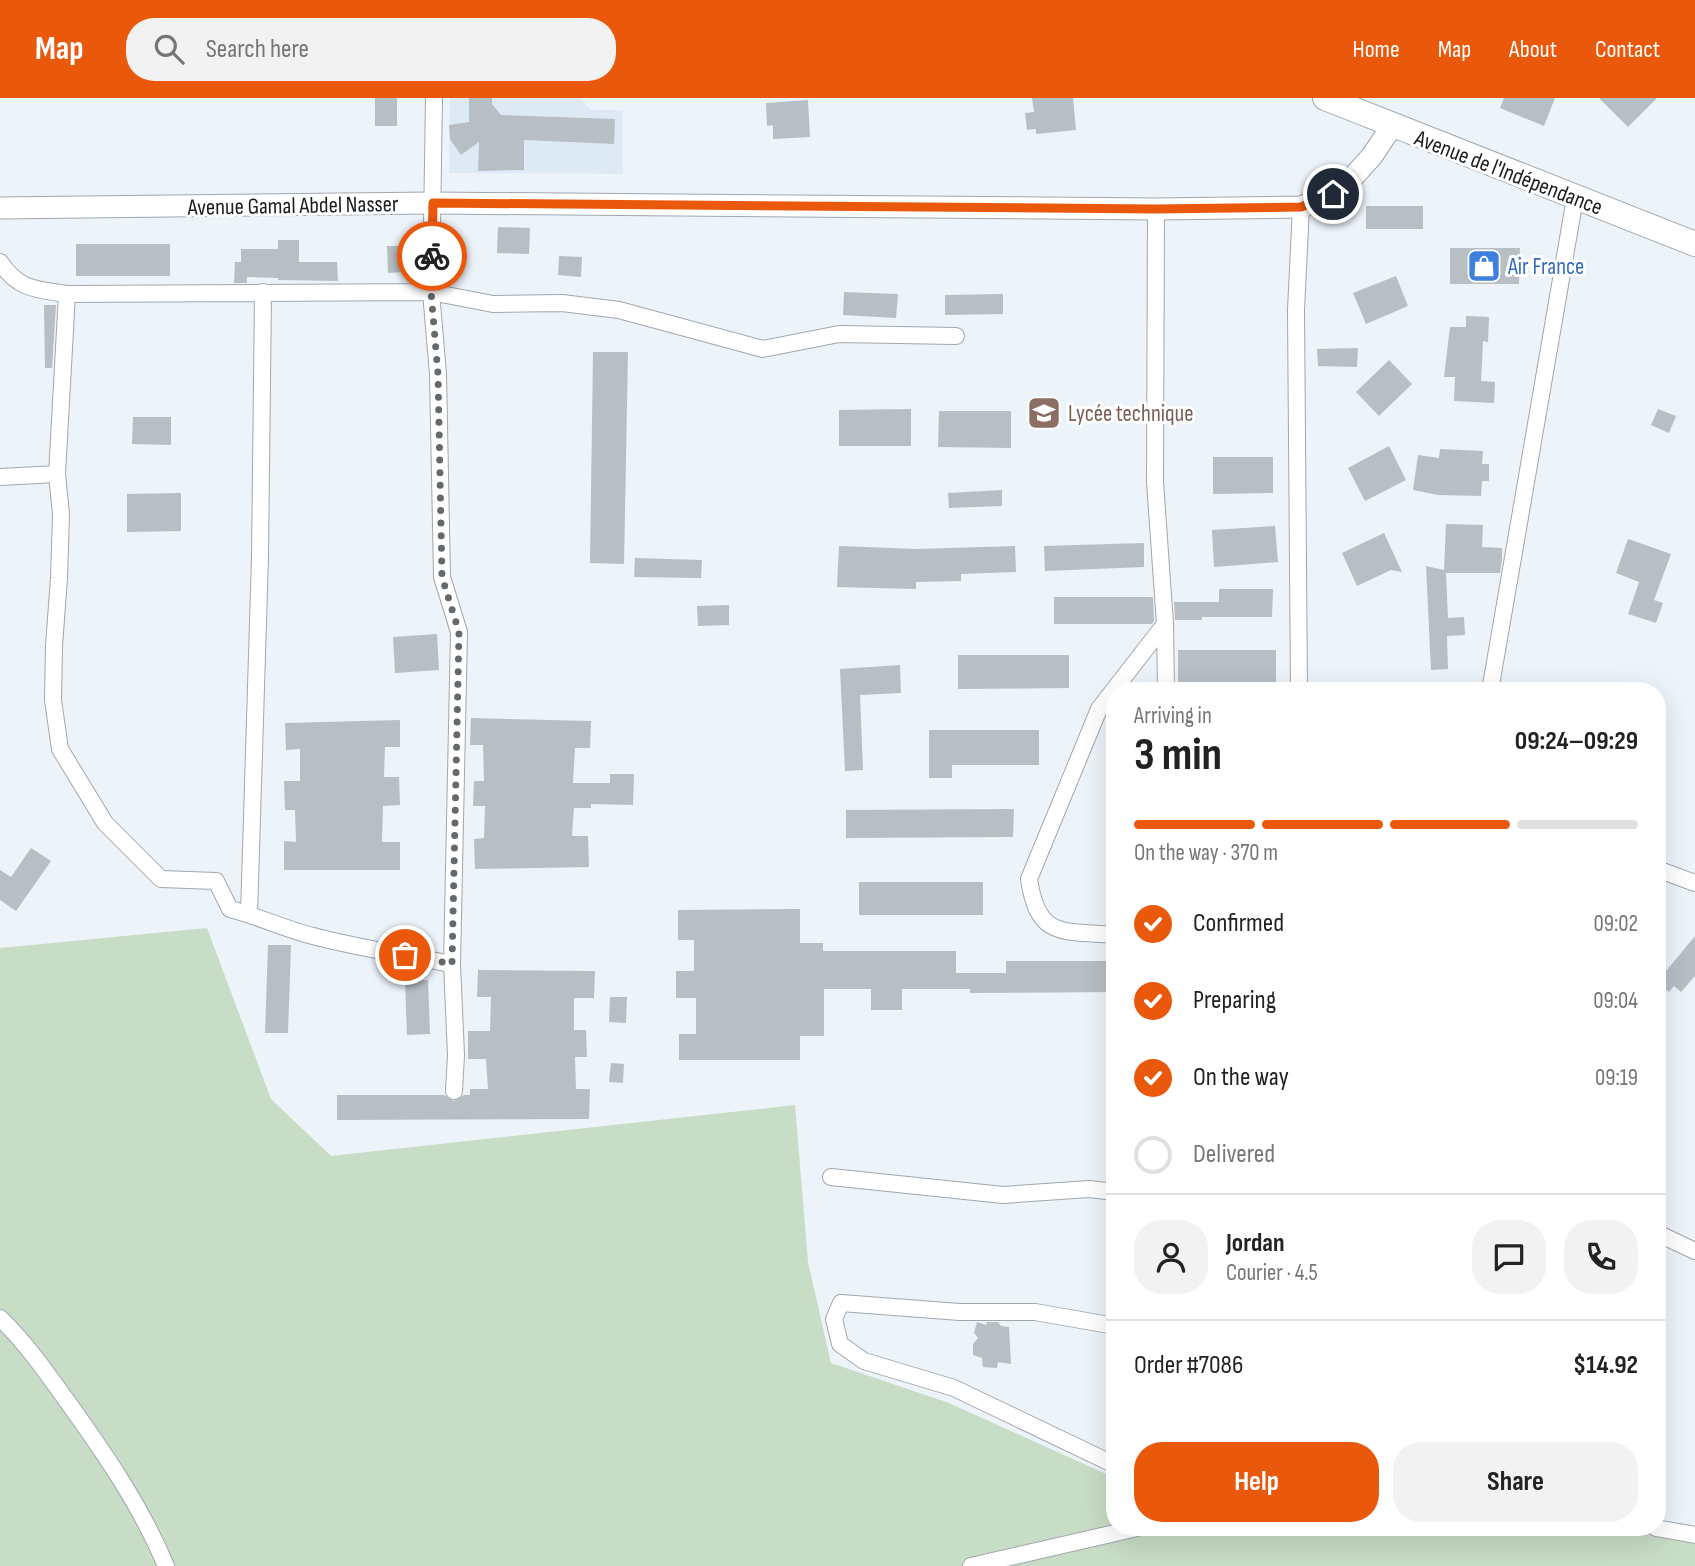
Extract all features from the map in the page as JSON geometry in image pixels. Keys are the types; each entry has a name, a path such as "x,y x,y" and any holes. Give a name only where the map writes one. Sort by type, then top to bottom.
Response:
{"main road":[{"name":"Avenue de l'Indépendance","path":"1325,98 1695,244"}],"street":[{"path":"434,98 431,292 438,374 442,577 459,632 452,964 456,1055 454,1091"},
{"name":"Avenue Gamal Abdel Nasser","path":"0,208 433,203 1156,209 1301,207 1333,194 1353,177 1372,156 1392,126"},
{"path":"1492,682 1575,198"},
{"path":"1299,682 1296,310 1301,207"},
{"path":"1156,209 1155,482 1166,624 1166,682"},
{"path":"0,262 11,278 23,285 67,294 431,292 493,304 562,303 619,310 763,349 839,334 956,336"},
{"path":"249,914 260,558 263,292"},
{"path":"67,294 57,474 61,514 53,700 60,749 105,823 162,879 216,881 230,909 265,922 312,936 452,964"},
{"path":"0,477 57,474"},
{"path":"1120,682 1166,624"},
{"path":"1106,700 1099,709 1029,879 1033,905 1045,923 1056,929 1106,933"},
{"path":"1666,872 1695,883"},
{"path":"831,1177 1003,1195 1089,1189 1106,1191"},
{"path":"1666,1237 1695,1251"},
{"path":"1106,1324 1035,1312 960,1312 841,1303 834,1319 840,1344 864,1361 954,1388 1106,1461"},
{"path":"0,1318 23,1340 110,1459 152,1534 166,1566"},
{"path":"1666,1530 1695,1535"},
{"path":"971,1566 1106,1535"}],"shaded area":[{"path":"450,98 581,98 591,110 623,110 623,174 449,173"}],"green space":[{"path":"207,928 271,1099 331,1156 795,1105 808,1262 831,1363 949,1403 1106,1474 1106,1536 1666,1536 1666,1531 1695,1536 1695,1566 0,1566 0,948"}],"building":[{"path":"375,98 397,98 397,126 375,126"},
{"path":"469,98 492,98 492,104 501,115 615,119 614,144 524,140 524,170 478,171 479,142 461,155 450,139 449,125 469,122"},
{"path":"1032,98 1073,98 1076,130 1036,134 1036,129 1027,130 1025,113 1034,112"},
{"path":"1504,98 1555,98 1544,126 1500,108"},
{"path":"1599,98 1657,98 1628,127"},
{"path":"808,100 810,137 773,139 773,125 767,126 766,103"},
{"path":"1366,206 1423,206 1423,229 1366,229"},
{"path":"498,227 530,228 529,254 497,253"},
{"path":"278,240 299,240 299,262 337,262 338,281 247,277 247,283 234,283 235,262 241,262 241,249 278,249"},
{"path":"76,244 170,244 170,276 76,276"},
{"path":"387,246 403,246 403,272 388,273"},
{"path":"1450,248 1520,248 1519,284 1450,284"},
{"path":"559,256 582,257 581,277 558,275"},
{"path":"1396,276 1408,306 1366,324 1353,293"},
{"path":"844,292 898,294 896,318 843,315"},
{"path":"1003,294 1003,314 945,315 945,295"},
{"path":"44,305 56,305 52,368 45,368"},
{"path":"1466,316 1489,317 1488,342 1483,341 1481,381 1495,382 1494,403 1454,401 1455,377 1444,377 1450,327 1466,327"},
{"path":"1358,348 1357,367 1318,366 1317,349"},
{"path":"593,352 628,352 624,564 590,563"},
{"path":"1389,360 1412,384 1379,416 1356,392"},
{"path":"911,409 911,446 839,446 839,410"},
{"path":"1658,409 1676,416 1669,433 1651,425"},
{"path":"939,411 1011,411 1011,448 938,447"},
{"path":"133,417 171,417 171,445 132,444"},
{"path":"1389,446 1406,480 1365,501 1348,468"},
{"path":"1440,449 1483,451 1482,464 1489,464 1489,481 1482,481 1481,496 1438,495 1413,490 1418,455 1439,458"},
{"path":"1213,457 1273,457 1273,493 1213,494"},
{"path":"1002,490 1002,506 949,508 948,493"},
{"path":"181,493 181,531 127,532 127,494"},
{"path":"1446,524 1483,525 1482,547 1502,548 1502,559 1500,573 1446,573 1448,618 1464,617 1465,635 1447,636 1448,669 1431,670 1426,566 1444,570"},
{"path":"1275,526 1278,562 1214,567 1212,530"},
{"path":"1384,533 1402,572 1391,570 1357,586 1342,553"},
{"path":"1628,539 1671,554 1654,600 1663,603 1656,623 1628,614 1639,582 1616,573"},
{"path":"1144,543 1144,567 1045,571 1044,546"},
{"path":"839,546 917,549 1015,546 1016,572 961,574 961,581 916,582 916,589 837,587"},
{"path":"635,558 702,560 701,578 634,577"},
{"path":"1219,589 1273,589 1272,617 1202,617 1202,620 1175,620 1174,602 1219,602"},
{"path":"1054,597 1153,597 1154,621 1152,624 1054,624"},
{"path":"729,605 729,625 698,626 697,606"},
{"path":"437,634 439,670 395,673 393,637"},
{"path":"1178,650 1276,650 1276,682 1178,682"},
{"path":"958,655 1069,655 1069,688 958,689"},
{"path":"900,665 901,693 860,695 863,770 845,771 840,669"},
{"path":"471,718 591,721 590,748 575,748 573,783 610,783 610,774 634,774 633,805 591,804 591,808 574,808 572,836 588,836 589,867 475,869 474,839 484,838 485,806 473,806 474,781 484,781 483,745 470,745"},
{"path":"400,720 400,747 385,747 384,777 399,777 400,805 383,806 382,842 400,842 400,870 284,870 284,841 296,842 295,810 285,810 284,781 300,781 300,749 286,750 285,723"},
{"path":"929,730 1039,730 1039,765 952,765 952,778 929,778"},
{"path":"1014,809 1013,837 846,838 846,810"},
{"path":"31,848 51,861 16,911 0,900 0,870 11,877"},
{"path":"859,882 983,882 983,915 859,915"},
{"path":"800,909 800,943 823,943 823,951 956,951 956,973 1006,973 1006,961 1106,961 1106,992 970,993 970,989 902,989 902,1010 871,1010 871,989 824,989 824,1036 800,1036 800,1060 679,1060 679,1034 696,1034 696,998 676,998 676,971 694,971 694,940 678,940 678,910"},
{"path":"1695,936 1695,976 1681,992 1674,986 1669,992 1666,990 1666,971"},
{"path":"268,945 291,945 288,1033 265,1033"},
{"path":"478,970 595,971 594,998 574,998 574,1030 586,1030 587,1057 575,1057 576,1089 590,1089 589,1119 337,1120 337,1095 444,1095 454,1101 464,1095 470,1095 470,1089 488,1089 486,1059 468,1059 468,1031 490,1031 491,997 477,997"},
{"path":"428,980 430,1034 407,1035 405,981"},
{"path":"610,997 627,997 626,1023 609,1022"},
{"path":"611,1063 624,1064 623,1083 609,1082"},
{"path":"977,1322 986,1325 987,1322 998,1322 1001,1326 1009,1327 1011,1364 998,1362 997,1368 983,1367 982,1358 973,1355 973,1344 978,1338 974,1333"}],"way so far":[{"path":"405,955 452,964 459,632 442,577 438,374 431,292 432,256"}],"place":[{"name":"Air France","path":"1484,266"},
{"name":"Lycée technique","path":"1044,413"}],"route":[{"path":"432,256 433,203 1156,209 1301,207 1333,194"}]}
